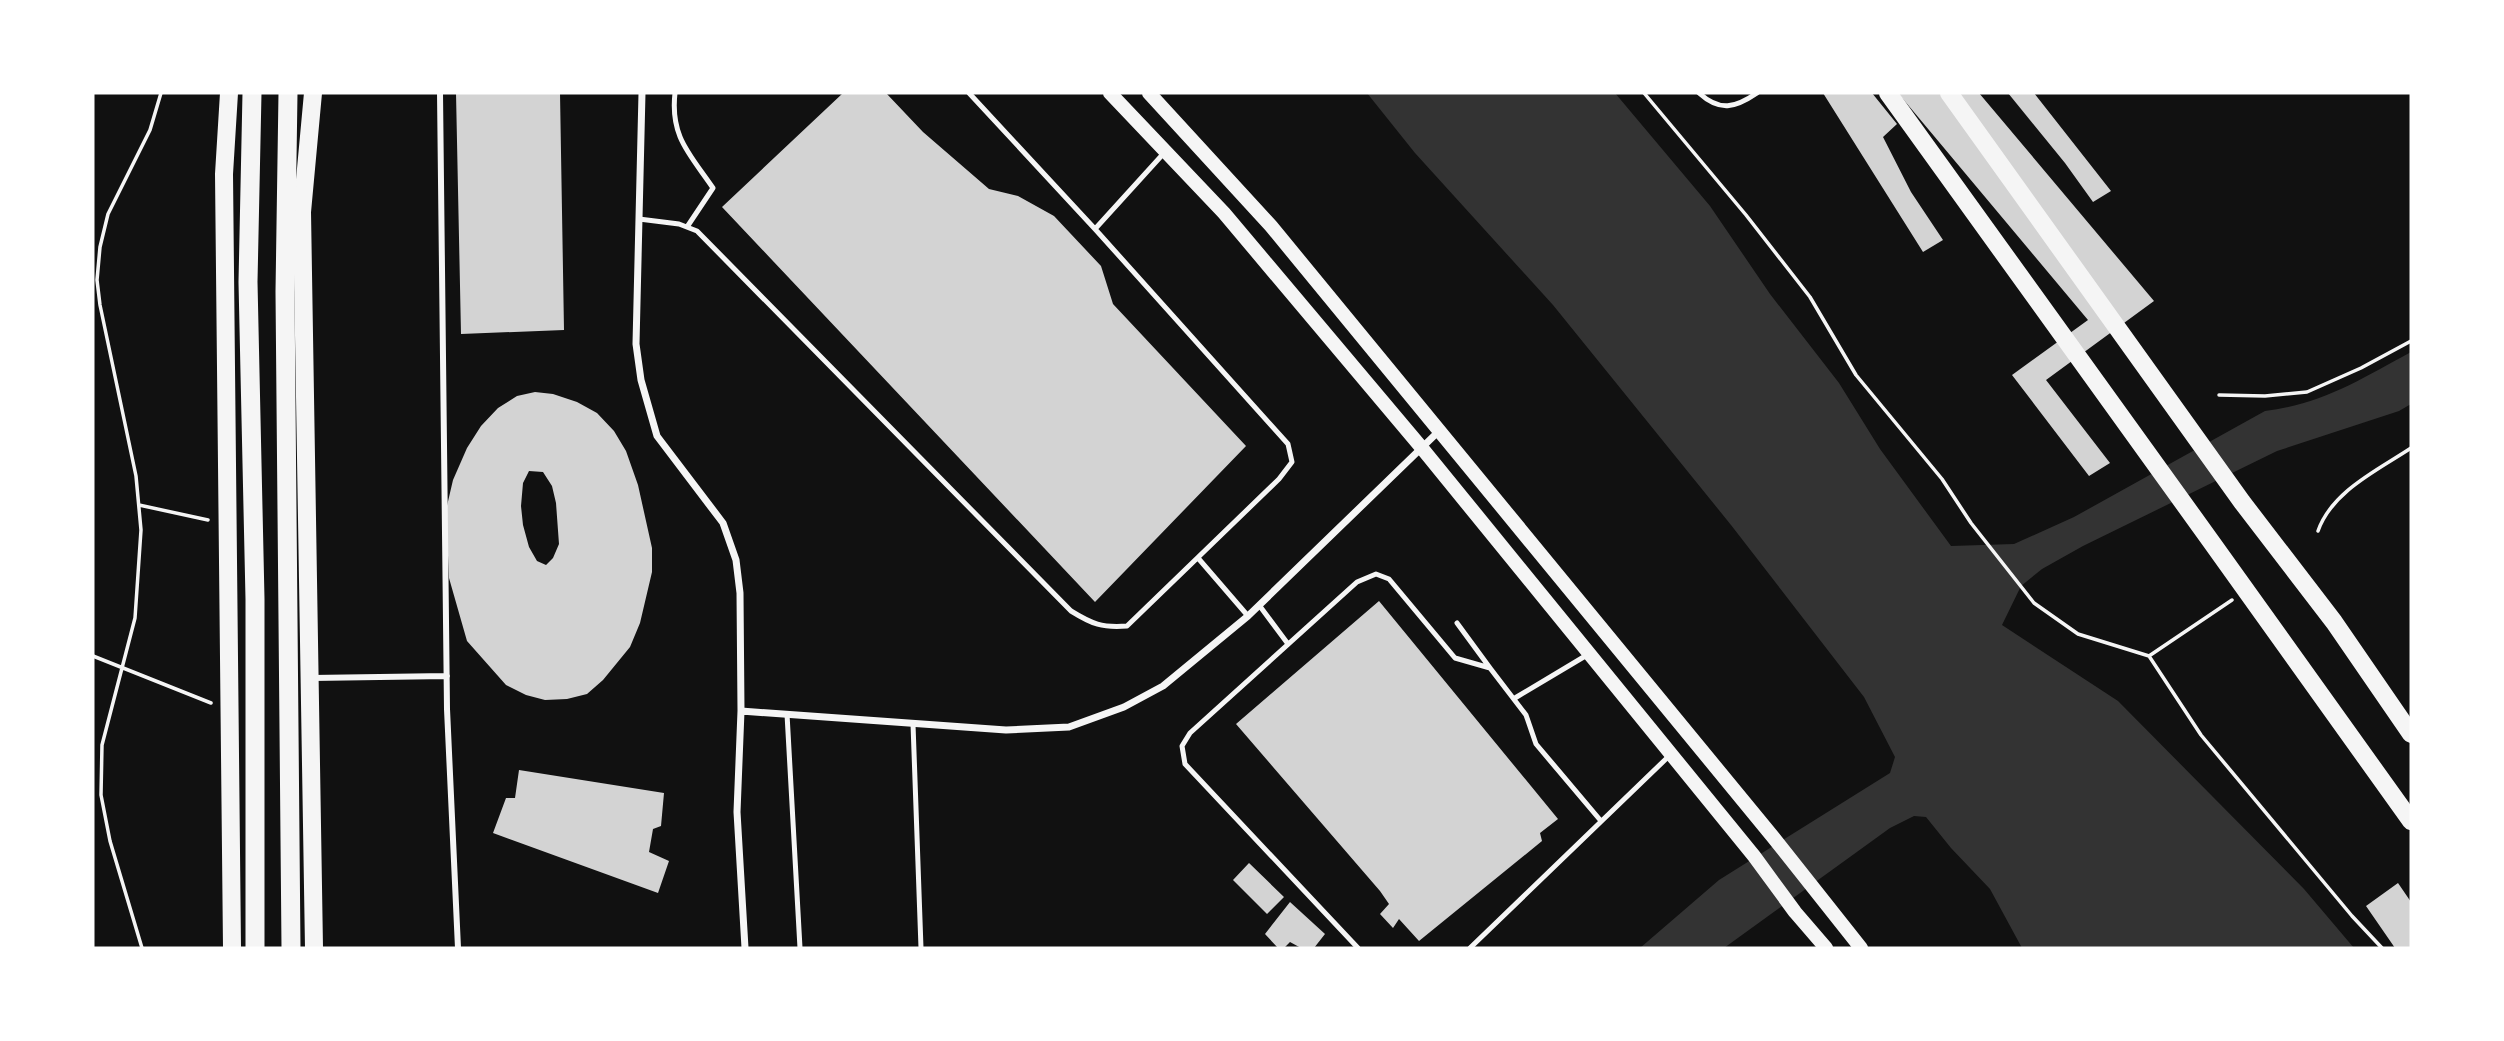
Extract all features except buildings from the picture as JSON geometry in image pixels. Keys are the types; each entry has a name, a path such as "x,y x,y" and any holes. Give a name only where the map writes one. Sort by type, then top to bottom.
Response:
{"highway":[{"path":"252,93 248,282 255,613 256,948"},
{"path":"288,93 285,292 291,948"}],"main road":[{"path":"229,93 224,174 232,948"},
{"path":"313,93 302,212 314,948"},
{"path":"1110,93 1224,213 1421,447 1826,948"},
{"path":"1149,93 1271,226 1861,948"},
{"path":"1888,93 2142,442 2411,821"},
{"path":"1949,93 2242,502 2334,622 2411,734"}],"street":[{"path":"440,93 447,676 458,948"},
{"path":"642,93 636,344 641,380 657,436 723,523 736,560 740,593 741,711 737,812 745,948"},
{"path":"741,711 1006,730 1069,727 1124,707 1163,686 1248,615 1440,431"},
{"path":"310,678 447,676"}],"lane":[{"path":"675,93 674,122 679,139 713,188 687,227"},
{"path":"639,219 678,224 697,231 1071,611 1105,628 1126,626 1279,479 1292,462 1289,444 969,93"},
{"path":"1699,93 1721,107 1740,104 1757,93"},
{"path":"1095,229 1167,151"},
{"path":"1198,558 1248,615"},
{"path":"1358,948 1185,764 1182,746 1190,733 1357,582 1376,574 1389,579 1455,658 1490,668"},
{"path":"1259,605 1288,645"},
{"path":"1457,623 1515,698 1526,715 1536,744 1601,821"},
{"path":"1515,698 1589,653"},
{"path":"787,714 800,948"},
{"path":"913,724 921,948"},
{"path":"1470,948 1671,753"}],"path":[{"path":"142,948 110,841 101,795 103,745 135,618 141,530 136,476 97,280 107,214 150,130 161,93"},
{"path":"1644,93 1746,215 1810,297 1856,375 1942,479 1971,523 2034,603 2078,634 2149,656 2202,735 2351,916 2382,948"},
{"path":"2219,395 2265,396 2307,392 2361,368 2411,341"},
{"path":"2318,531 2322,518 2351,488 2411,448"},
{"path":"139,505 228,524"},
{"path":"2149,656 2246,591"},
{"path":"93,656 230,710"}],"shaded area":[{"path":"1367,93 1615,93 1710,206 1770,294 1839,383 1880,449 1951,546 2014,544 2074,517 2265,411 2286,408 2323,396 2358,381 2411,352 2411,404 2399,411 2277,451 2083,546 2042,569 2021,586 2002,625 2118,701 2304,889 2354,948 2022,948 1990,889 1926,817 1914,816 1890,828 1724,948 1640,948 1719,880 1890,773 1895,757 1864,697 1731,525 1553,305 1415,153"}]}
